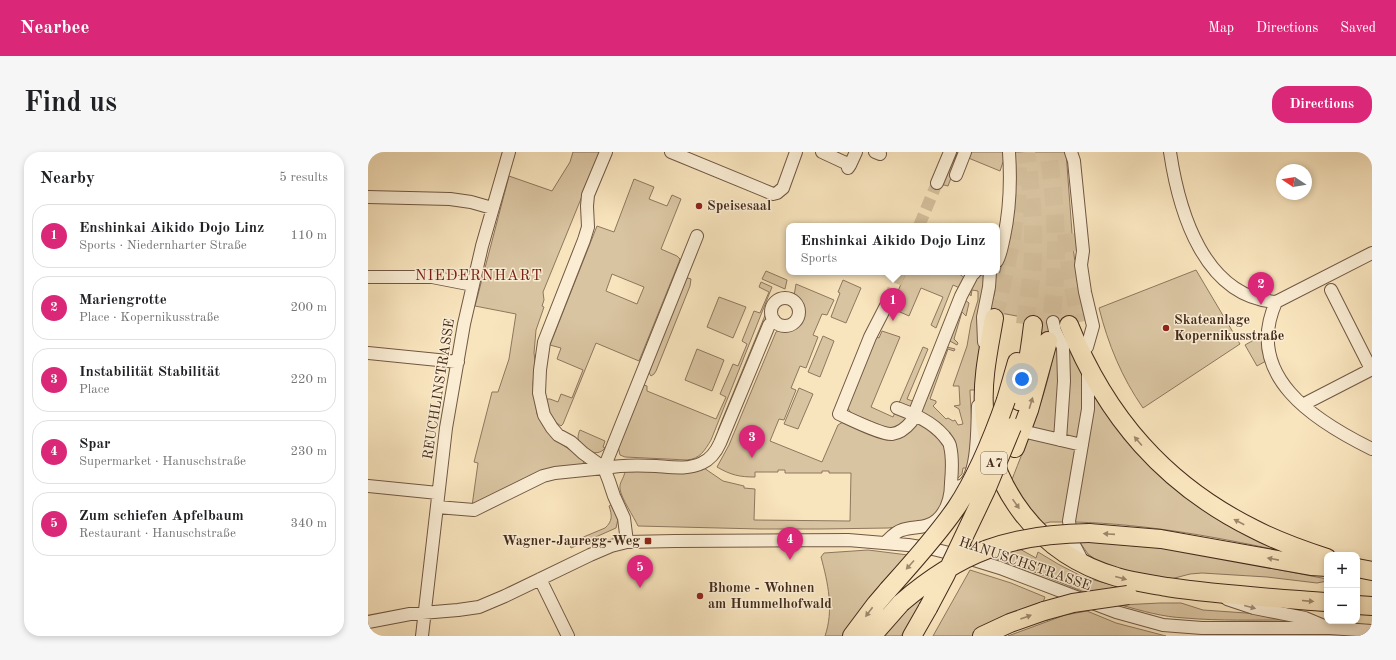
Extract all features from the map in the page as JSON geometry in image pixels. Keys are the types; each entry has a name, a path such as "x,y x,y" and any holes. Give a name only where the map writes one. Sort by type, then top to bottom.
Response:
{"highway":[{"name":"A7","path":"994,318 985,372 984,408 986,430 993,458 1004,486 1014,502 1038,532 1056,547 1085,565 1129,580 1213,593 1324,602"},
{"path":"1067,323 1087,347 1101,377 1108,401"},
{"path":"1067,323 1088,367 1123,423 1139,442 1174,477 1192,492 1231,518 1274,539 1324,557"},
{"path":"852,636 876,604 928,546 957,507 983,458 1006,400 1029,325 1030,351 1015,448 999,489 981,527 933,611 912,636"},
{"path":"923,636 986,490 1017,429 1037,384 1048,341"},
{"path":"872,636 900,602 920,586 956,562 997,545 1046,534 1088,533 1161,539 1311,566 1324,567"},
{"path":"1360,569 1372,571"},
{"path":"982,636 1010,623 1073,603 1128,595 1213,593"},
{"path":"1360,605 1372,606"}],"street":[{"name":"REUCHLINSTRASSE","path":"422,636 446,428 472,285 492,208 509,152"},
{"path":"606,152 588,195 588,227 584,240 544,342 539,384 541,404 544,414 552,428 558,435 571,442 583,453 604,468 624,518 627,542"},
{"path":"671,152 773,194 777,193 783,188 796,152"},
{"path":"822,152 849,166 856,152"},
{"path":"937,183 950,152"},
{"path":"956,175 965,152"},
{"path":"1000,254 1009,203 1009,152"},
{"path":"1071,152 1074,161 1082,235 1083,251 1081,265"},
{"path":"1170,152 1175,181 1187,218 1200,249 1212,268 1227,283 1242,292 1262,300 1276,302 1372,252"},
{"path":"1070,165 1084,292 1093,326 1087,347"},
{"path":"368,197 450,198 492,208"},
{"path":"604,468 697,236"},
{"path":"889,300 870,337 839,414 884,432 893,434 900,432 911,422 969,275"},
{"path":"951,488 964,484 972,473 974,466 979,377 984,341 983,317 990,275"},
{"path":"368,277 432,278 472,285"},
{"path":"1304,406 1308,402 1372,369 1331,290"},
{"path":"1276,302 1272,313 1268,334 1270,359 1275,372 1284,386 1304,406 1337,430 1372,449"},
{"path":"437,507 474,510 543,476 561,472 623,465 691,467 703,463 711,457 720,443 769,324 774,320"},
{"path":"1060,440 1064,381 1063,347 1055,331 1067,323"},
{"path":"368,353 458,362"},
{"path":"1085,565 1074,545 1069,526 1070,506 1082,445 1088,404 1088,367"},
{"path":"885,543 904,529 928,526 937,520 944,512 949,502 951,488 950,445 933,424 897,408"},
{"path":"1017,429 1082,445"},
{"path":"368,486 438,493"},
{"name":"HANUSCHSTRASSE","path":"368,622 424,612 479,607 595,552 627,542 814,540 885,543 933,549 1000,568 1116,612 1162,625 1216,629 1330,628 1372,631"},
{"path":"540,579 568,636"},
{"path":"1213,593 1254,608 1309,620 1330,628"}],"shaded area":[{"path":"573,152 600,152 543,292 544,300 542,306 544,307 536,330 533,384 537,414 541,421 557,441 576,454 584,462 582,465 472,506 478,463 474,462 492,392 498,392 509,359 516,314 475,306 509,176 552,191 570,162"},
{"path":"954,152 961,152 948,186 940,184"},
{"path":"968,152 1005,152 1006,163 1003,162 1000,171 966,157"},
{"path":"1013,152 1066,152 1073,246 1077,280 1085,315 1060,321 1082,374 1083,394 1082,412 1063,522 1050,522 1042,524 1033,515 1011,482 1043,396 1055,343 1038,351 1038,320 990,311 1003,259"},
{"path":"634,179 654,187 649,199 667,206 672,195 681,199 661,249 677,256 680,259 639,361 596,343 561,426 551,416 546,402 547,399 558,402 561,394 572,398 583,370 557,359 561,348 550,345 597,226 614,232","holes":["612,274 644,287 637,304 606,291"]},
{"path":"1196,270 1240,344 1143,408 1135,397 1116,360 1099,308"},
{"path":"766,271 787,280 785,289 762,279"},
{"path":"905,275 960,275 964,278 962,289 953,285 936,328 931,325 943,297 921,288 909,316 891,308"},
{"path":"979,275 984,277 981,341 975,390 970,390 972,427 970,468 963,468 962,474 955,481 955,454 921,411 947,347 955,349 954,351 948,349 930,399 936,401 933,406 946,419 948,418 953,421 955,420 958,425 963,424 959,409 954,406 960,405 959,386 953,386 967,346 971,323 978,300 978,291 972,290 971,296 968,292"},
{"path":"688,278 691,279 690,286 656,371 651,376 648,371 685,280"},
{"path":"843,280 861,288 846,323 831,317"},
{"path":"761,282 772,287 711,440 704,450 699,456 687,460 625,457 620,455 618,446 641,387 644,385 647,386 647,391 716,419 726,397 720,394 733,364 738,366 747,344 742,341 754,311 760,313 769,292 759,287"},
{"path":"796,284 834,300 827,315 822,314 813,335 818,337 806,368 800,366 791,388 796,390 784,420 779,419 770,441 822,462 838,425 843,422 883,438 919,423 928,426 947,449 948,492 938,514 921,524 888,528 760,529 638,526 620,489 620,484 625,471 704,468 723,481 744,486 744,488 755,489 754,520 850,521 851,473 829,473 829,471 822,471 822,473 785,473 785,470 778,470 778,472 755,472 755,477 749,477 735,475 717,467 729,445 776,332 789,330 796,327 802,319 803,309 801,304 794,296"},
{"path":"719,297 746,307 733,338 707,327"},
{"path":"965,300 969,303 966,316 962,312 954,339 958,343 957,345 948,340"},
{"path":"766,313 769,315 721,431 718,430"},
{"path":"882,331 900,337 871,407 893,417 923,347 928,349 907,399 915,402 909,418 901,427 890,429 851,413 847,407 875,336 879,338"},
{"path":"1264,334 1266,361 1257,366 1245,345"},
{"path":"823,336 834,341 820,377 808,372"},
{"path":"697,349 724,360 712,391 685,380"},
{"path":"799,388 813,394 798,429 784,424"},
{"path":"1097,396 1124,436 1295,554 1186,533 1102,523 1074,522 1094,397"},
{"path":"580,430 605,441 603,447 605,448 597,453 584,448 579,441 578,436"},
{"path":"611,505 618,519 616,528 571,548 569,543 605,528 608,525 611,518 609,506"},
{"path":"1079,541 1171,549 1324,578 1324,582 1317,583 1267,577 1202,573 1190,574 1171,579 1147,577 1102,564 1088,554"},
{"path":"1018,548 1036,558 1038,552 1083,577 1127,589 1089,594 1032,571 991,557"},
{"path":"868,550 908,555 873,593 843,636 825,636 828,626 830,606 828,587 821,557 824,553"},
{"path":"970,570 1011,583 1045,597 1042,605 974,636 933,636"},
{"path":"929,592 901,636 881,636 914,602"},
{"path":"1181,603 1203,610 1260,614 1290,620 1198,619 1169,616 1121,605"},
{"path":"1087,611 1116,623 1166,636 1008,636 1065,615"}],"tunnel":[{"path":"1025,324 1032,272 1033,243 1030,181 1026,152"},
{"path":"1048,152 1054,199 1056,246 1054,293 1048,340"},
{"path":"994,318 1011,243 1018,186 1018,167"},
{"path":"920,223 937,183"},
{"path":"1066,234 1071,277 1080,322"},
{"path":"889,300 899,275"}],"place":[{"name":"Speisesaal","path":"699,206"},
{"name":"Mariengrotte","path":"1261,305"},
{"name":"Enshinkai Aikido Dojo Linz","path":"893,321"},
{"name":"Skateanlage Kopernikusstraße","path":"1166,328"},
{"name":"Instabilität Stabilität","path":"752,458"},
{"name":"Wagner-Jauregg-Weg","path":"648,541"},
{"name":"Spar","path":"790,560"},
{"name":"Zum schiefen Apfelbaum","path":"640,588"},
{"name":"Bhome - Wohnen am Hummelhofwald","path":"700,596"}],"district":[{"name":"NIEDERNHART","path":"479,276"}]}
